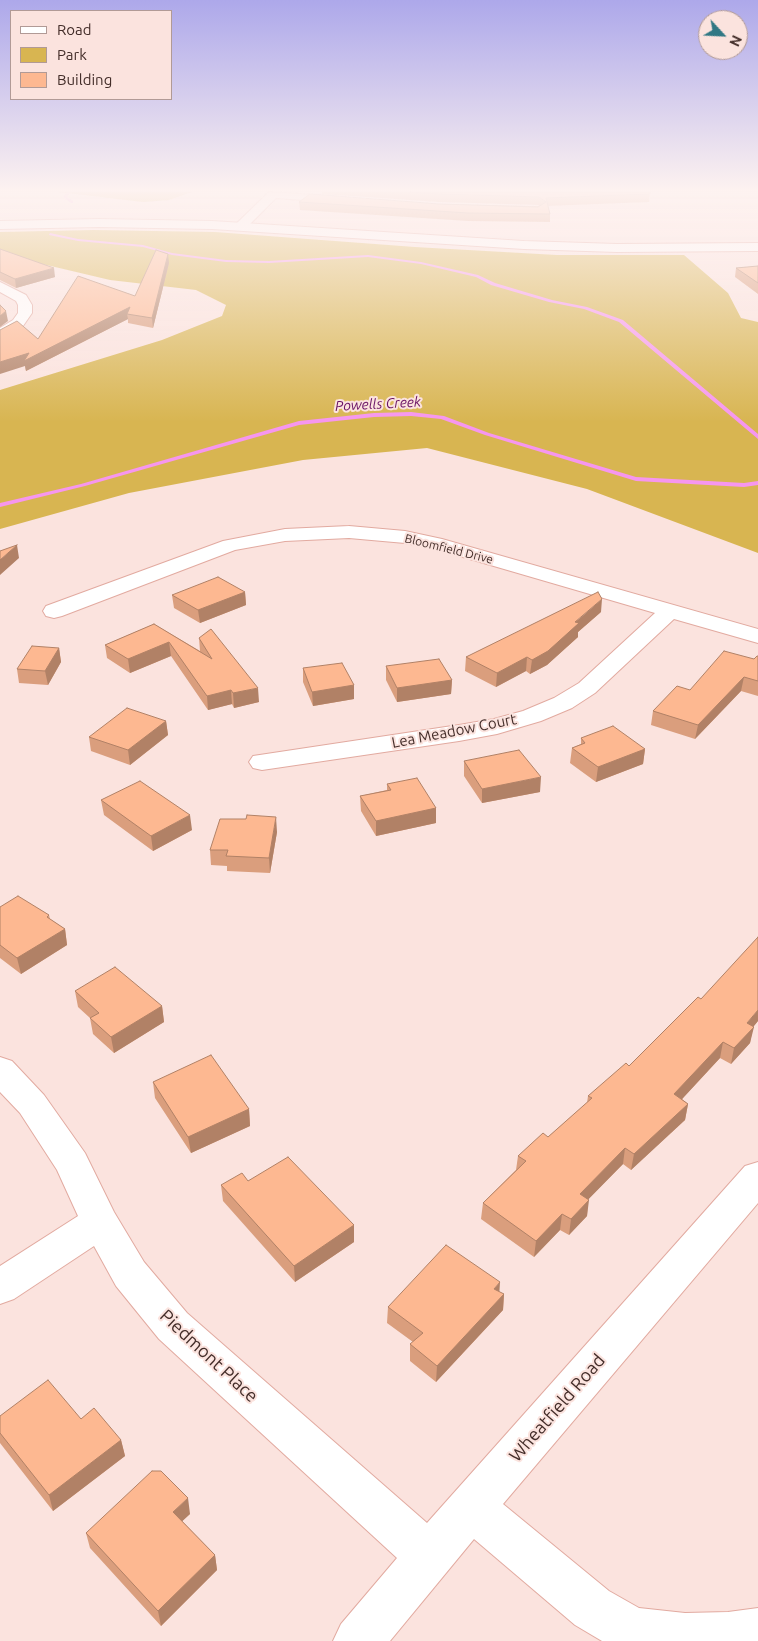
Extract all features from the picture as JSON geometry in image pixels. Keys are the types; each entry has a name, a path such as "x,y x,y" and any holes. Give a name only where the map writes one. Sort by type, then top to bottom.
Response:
{"street":[{"path":"0,286 21,298 25,305 25,313 18,323 0,335"},
{"name":"Bloomfield Drive","path":"54,611 230,545 285,535 349,532 397,536 434,543 758,636"},
{"name":"Lea Meadow Court","path":"262,762 459,733 498,726 532,716 563,703 588,688 670,611"},
{"name":"Piedmont Place","path":"0,1070 32,1104 72,1163 100,1222 130,1274 173,1326 429,1556"},
{"name":"Wheatfield Road","path":"358,1641 429,1556 758,1177"},
{"path":"0,1287 100,1222"},
{"path":"472,1508 573,1594 599,1613 625,1627 643,1634 685,1637 728,1636 758,1632"}],"green space":[{"path":"62,269 700,269 728,293 741,318 758,322 758,553 587,489 427,448 303,460 129,493 0,529 0,390 162,340 222,316 226,305 196,290 110,280"}],"building":[{"path":"0,269 52,269 15,279 0,272"},
{"path":"148,269 164,269 152,318 127,314 130,307 24,361 29,353 0,362 0,330 17,321 38,339 78,276 135,296"},
{"path":"737,269 758,269 758,283"},
{"path":"0,305 6,311 0,316"},
{"path":"17,545 0,560 0,551"},
{"path":"218,577 245,592 198,610 172,595"},
{"path":"598,592 602,599 575,622 579,623 548,651 532,660 527,657 497,673 466,657"},
{"path":"154,624 212,659 199,638 211,629 258,688 233,693 231,690 207,696 169,642 128,659 105,645"},
{"path":"32,646 59,648 45,671 17,669"},
{"path":"724,651 754,659 758,656 758,681 744,677 698,725 653,711 677,686 690,690"},
{"path":"439,659 452,680 397,688 386,666"},
{"path":"342,663 354,685 312,692 303,668"},
{"path":"127,708 166,721 128,750 89,737"},
{"path":"613,726 645,749 598,767 572,748 585,743 581,738"},
{"path":"519,750 541,777 482,789 464,761"},
{"path":"417,778 436,808 376,821 360,796 391,790 387,784"},
{"path":"140,781 190,815 151,836 101,800"},
{"path":"247,815 276,817 269,858 226,856 228,850 210,850 220,819 246,819"},
{"path":"18,896 49,915 47,917 65,929 17,958 0,945 0,907"},
{"path":"758,937 758,1010 747,1023 754,1027 734,1048 723,1042 674,1094 688,1104 634,1154 625,1148 580,1194 589,1200 571,1219 562,1214 536,1241 483,1203 526,1161 518,1156 543,1133 548,1137 592,1098 588,1096 626,1063 629,1066 698,997 701,999"},
{"path":"115,967 162,1006 111,1037 90,1018 99,1013 75,991"},
{"path":"211,1055 249,1109 188,1137 153,1082"},
{"path":"288,1157 354,1225 294,1266 221,1185 242,1173 248,1181"},
{"path":"446,1245 500,1282 494,1289 504,1294 437,1366 410,1344 423,1333 388,1307"},
{"path":"48,1380 81,1419 94,1408 121,1440 49,1495 0,1433 0,1416"},
{"path":"152,1471 161,1471 188,1498 173,1512 215,1555 158,1611 86,1533"}],"waterway":[{"name":"Powells Creek","path":"445,269 477,276 493,284 551,301 585,308 621,321 758,437"},
{"name":"Powells Creek","path":"0,505 83,485 299,423 374,415 411,414 442,417 487,434 636,479 744,485 758,483"}]}
